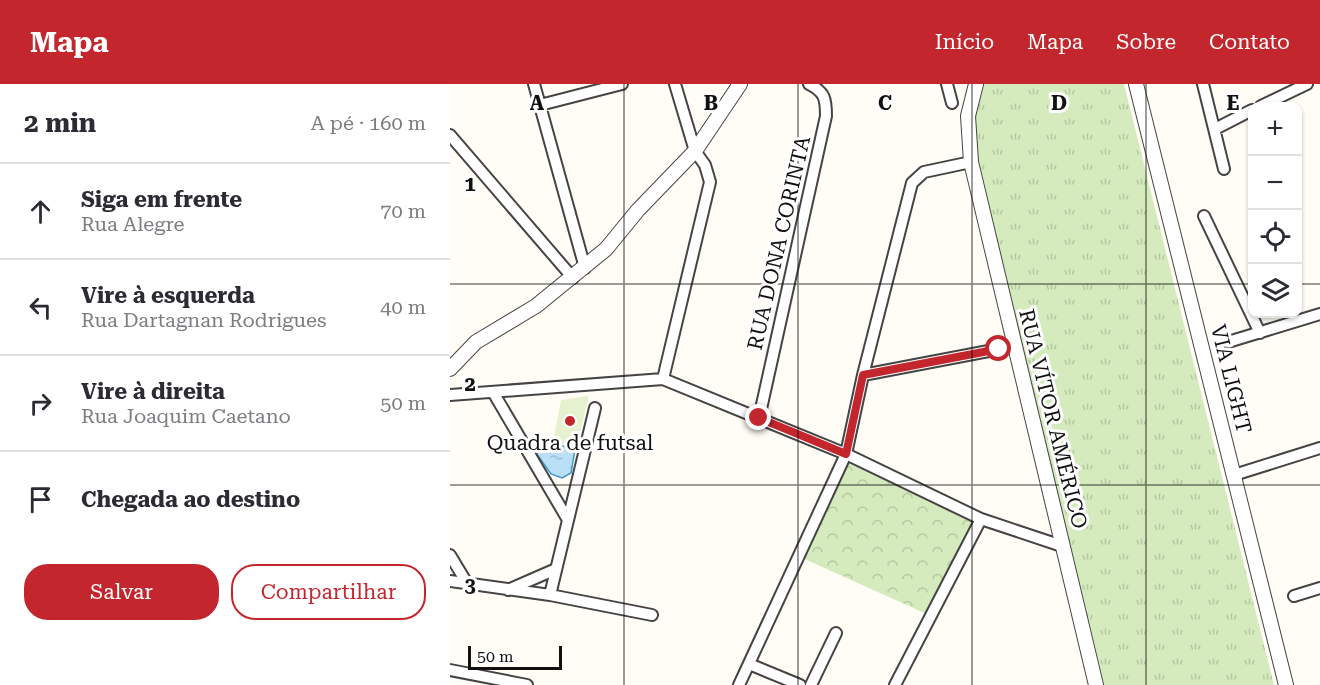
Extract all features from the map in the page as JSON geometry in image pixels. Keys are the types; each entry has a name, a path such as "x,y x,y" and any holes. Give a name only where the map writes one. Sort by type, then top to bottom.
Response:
{"street":[{"path":"534,84 585,268"},
{"path":"540,105 606,86 622,84"},
{"path":"663,379 710,182 705,165 695,151 675,84"},
{"path":"450,369 476,342 536,306 606,249 638,210 695,151 740,84"},
{"name":"RUA DONA CORINTA","path":"759,418 826,116 825,95 809,84"},
{"path":"947,84 952,103"},
{"path":"739,685 846,454 863,375 912,183 924,172 970,162 968,116 976,84"},
{"name":"VIA LIGHT","path":"1136,84 1286,685"},
{"path":"1203,84 1224,169"},
{"path":"1269,102 1307,84"},
{"path":"1215,129 1248,112"},
{"path":"450,135 573,278"},
{"name":"RUA VÍTOR AMÉRICO","path":"970,162 1096,685"},
{"path":"1203,216 1260,333"},
{"path":"1228,342 1320,314"},
{"path":"863,375 999,349"},
{"path":"450,395 663,379 846,454 981,519 1062,546"},
{"path":"494,392 568,520"},
{"path":"550,595 595,408"},
{"path":"1234,475 1320,448"},
{"path":"896,685 981,519"},
{"path":"450,555 468,585"},
{"path":"508,590 556,569"},
{"path":"450,581 550,595 652,615"},
{"path":"1294,596 1320,588"},
{"path":"811,685 836,633"},
{"path":"749,664 800,685"},
{"path":"450,670 527,685"}],"green space":[{"path":"979,84 1124,84 1274,685 1098,685 1053,497 1049,460 1037,407 1025,383 968,133"},
{"name":"Quadra de futsal","path":"589,396 576,448 553,442 561,400"},
{"path":"846,454 981,519 931,616 798,556"}],"water":[{"path":"545,442 575,449 571,473 562,478 551,474 534,450"}],"place":[{"name":"Quadra de futsal","path":"570,421"}],"route":[{"path":"759,418 846,454 863,375 999,349"}]}
